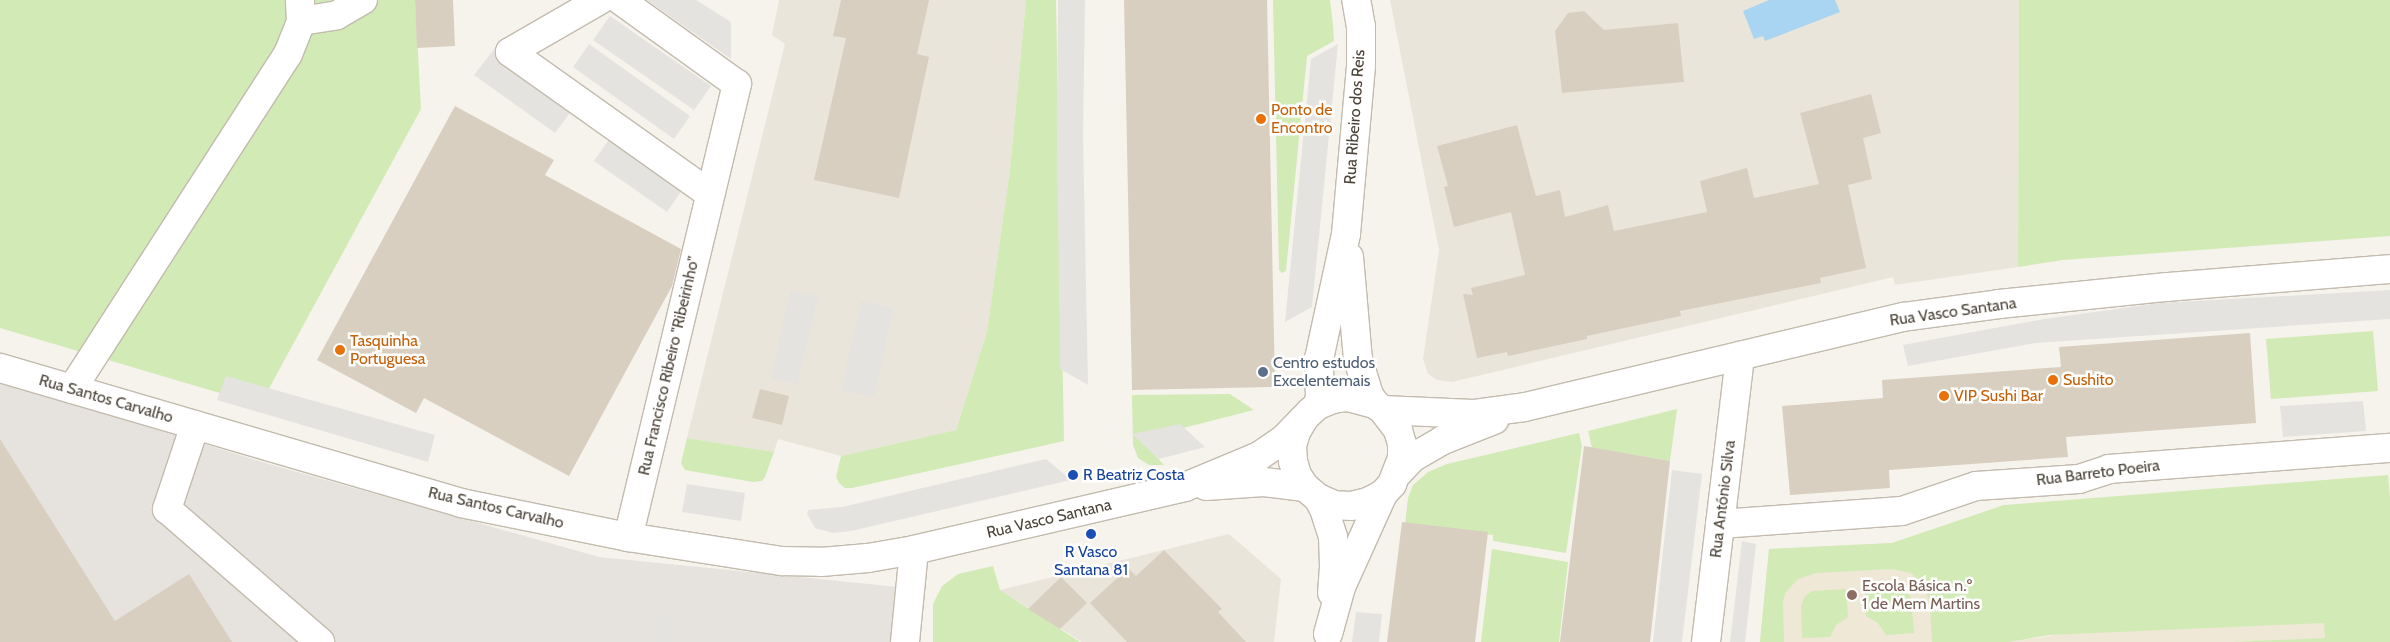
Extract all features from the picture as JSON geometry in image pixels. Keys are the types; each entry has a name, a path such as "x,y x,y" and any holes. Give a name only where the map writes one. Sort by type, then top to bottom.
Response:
{"street":[{"path":"72,389 288,54 300,11 338,15 362,0"},
{"path":"600,0 510,52 710,194"},
{"name":"Rua Francisco Ribeiro \"Ribeirinho\"","path":"620,0 737,84 628,537"},
{"name":"Rua Ribeiro dos Reis","path":"1310,413 1320,396 1319,359 1346,234 1361,66 1361,27 1356,0"},
{"name":"Rua Ribeiro dos Reis","path":"1346,234 1358,359 1370,394 1379,407"},
{"name":"Rua Vasco Santana","path":"1185,487 1259,456 1284,439 1310,413 1333,399 1348,397 1379,407 1472,414 1525,407 1903,317 1999,304 2167,287 2390,269"},
{"name":"Rua António Silva","path":"1706,642 1740,356"},
{"name":"Rua Santos Carvalho","path":"0,368 461,502 628,537 782,562 858,559 914,550"},
{"path":"1327,638 1341,587 1402,458 1402,444 1398,430 1379,407"},
{"name":"Rua Vasco Santana","path":"914,550 1185,487 1264,482 1311,492 1334,505 1351,506 1368,502 1390,483 1412,458 1443,440 1525,407"},
{"path":"1310,413 1296,432 1292,446 1293,461 1297,474 1324,509 1332,537 1334,566 1327,638"},
{"path":"195,425 167,509 320,642"},
{"name":"Rua Barreto Poeira","path":"1720,524 1902,511 1976,486 2080,479 2109,469 2390,448"},
{"path":"905,642 914,550"}],"shaded area":[{"path":"647,0 696,0 731,22 731,59"},
{"path":"779,0 1026,0 1010,170 987,332 956,430 841,456 778,439 774,452 687,438 785,44 772,35"},
{"path":"1058,0 1085,0 1083,136 1088,385 1060,369 1057,140"},
{"path":"1390,0 2019,0 2018,267 1895,285 1893,277 1452,382 1437,380 1428,374 1423,359 1439,250"},
{"path":"610,16 711,86 694,110 593,40"},
{"path":"589,44 690,116 674,139 573,67"},
{"path":"1338,44 1312,307 1285,322 1311,59"},
{"path":"495,48 575,106 555,133 474,75"},
{"path":"612,135 685,186 667,212 594,161"},
{"path":"790,290 818,296 798,384 771,378"},
{"path":"2390,290 2390,319 2035,343 1908,366 1903,345 2044,319 2160,303"},
{"path":"861,301 894,308 874,397 841,390"},
{"path":"226,376 435,435 428,462 217,400"},
{"path":"0,382 269,464 599,557 918,589 919,642 0,642"},
{"path":"2363,401 2366,431 2283,437 2280,406"},
{"path":"1180,424 1205,447 1159,459 1132,434"},
{"path":"1046,459 1071,480 851,531 833,533 815,528 807,514 808,510 842,507"},
{"path":"1672,470 1702,474 1682,642 1653,642"},
{"path":"687,484 745,493 741,521 682,512"},
{"name":"Escola Básica n.º 1 de Mem Martins","path":"1933,529 1944,642 1760,642 1769,549 1892,543"},
{"path":"1229,534 1281,579 1274,642 1082,642 1000,590"},
{"path":"1742,541 1756,544 1745,642 1730,642"},
{"name":"Escola Básica n.º 1 de Mem Martins","path":"2349,584 2347,642 2011,642 2049,636"},
{"path":"655,610 682,615 676,642 648,642"},
{"path":"1356,612 1382,614 1379,642 1352,642"}],"green space":[{"path":"0,0 415,0 421,109 260,405 0,328"},
{"path":"1026,0 1056,0 1064,441 845,488 836,477 841,456 956,430 987,332 1010,170"},
{"path":"1273,0 1330,0 1334,41 1307,56 1286,271 1282,273 1279,270"},
{"path":"2019,0 2390,0 2390,236 2063,260 2018,267"},
{"path":"2373,331 2378,391 2271,399 2266,339"},
{"path":"1230,394 1254,410 1140,439 1164,465 1149,465 1138,458 1133,445 1132,395"},
{"path":"1677,409 1670,461 1592,448 1588,431"},
{"path":"1579,433 1582,446 1566,553 1493,541 1493,535 1405,525 1408,498 1413,485 1428,472 1447,464"},
{"path":"687,438 774,452 765,477 762,481 753,482 685,470 681,463"},
{"path":"2388,475 2390,498 2390,642 2233,642 2325,638 2324,623 2049,635 2010,642 1932,642 1930,603 1924,586 1911,573 1893,569 1816,573 1798,579 1786,592 1783,601 1784,642 1760,642 1769,549 1892,543 2004,505"},
{"path":"1492,549 1568,562 1559,642 1481,642"},
{"path":"993,566 1000,590 1080,642 933,642 933,604 942,586 958,574"},
{"path":"1899,587 1907,591 1911,599 1914,633 1886,635 1878,623 1866,616 1864,588"},
{"path":"1846,589 1848,617 1836,625 1830,637 1802,638 1801,605 1805,596 1812,591"}],"water":[{"path":"1769,0 1835,0 1840,12 1765,41 1763,36 1754,39 1743,11"}],"building":[{"path":"415,0 453,0 455,46 417,48"},
{"path":"841,0 929,0 917,54 929,57 899,198 814,180 846,38 833,36"},
{"path":"1124,0 1267,0 1275,387 1132,390"},
{"path":"1584,11 1604,30 1678,23 1684,82 1562,93 1555,31 1568,13"},
{"path":"1871,94 1881,133 1863,138 1872,179 1848,185 1866,268 1820,278 1821,283 1680,311 1681,316 1587,336 1587,339 1508,356 1507,352 1477,358 1463,294 1473,295 1471,288 1525,275 1511,212 1454,227 1444,187 1448,186 1437,146 1517,125 1536,196 1560,190 1565,217 1608,205 1614,231 1707,212 1700,181 1747,168 1754,198 1819,184 1800,113"},
{"path":"455,106 554,160 545,175 681,249 672,286 569,476 424,398 416,413 317,360"},
{"path":"2250,333 2256,423 2066,437 2068,457 1889,470 1890,488 1790,495 1782,406 1883,398 1882,380 2061,367 2059,347"},
{"path":"760,389 789,396 782,425 752,418"},
{"path":"0,439 115,621 189,574 232,642 0,642"},
{"path":"1584,446 1670,461 1650,642 1560,642"},
{"path":"1402,522 1488,532 1475,642 1387,642"},
{"path":"1164,550 1222,609 1218,612 1246,642 1127,642 1090,603 1128,568 1136,576"},
{"path":"1061,577 1087,603 1060,629 1028,609"}],"place":[{"name":"Ponto de Encontro","path":"1261,119"},
{"name":"Tasquinha Portuguesa","path":"340,350"},
{"name":"Centro estudos Excelentemais","path":"1263,372"},
{"name":"Sushito","path":"2053,380"},
{"name":"VIP Sushi Bar","path":"1944,396"},
{"name":"R Beatriz Costa","path":"1073,475"},
{"name":"R Vasco Santana 81","path":"1091,534"},
{"name":"Escola Básica n.º 1 de Mem Martins","path":"1852,595"}]}
